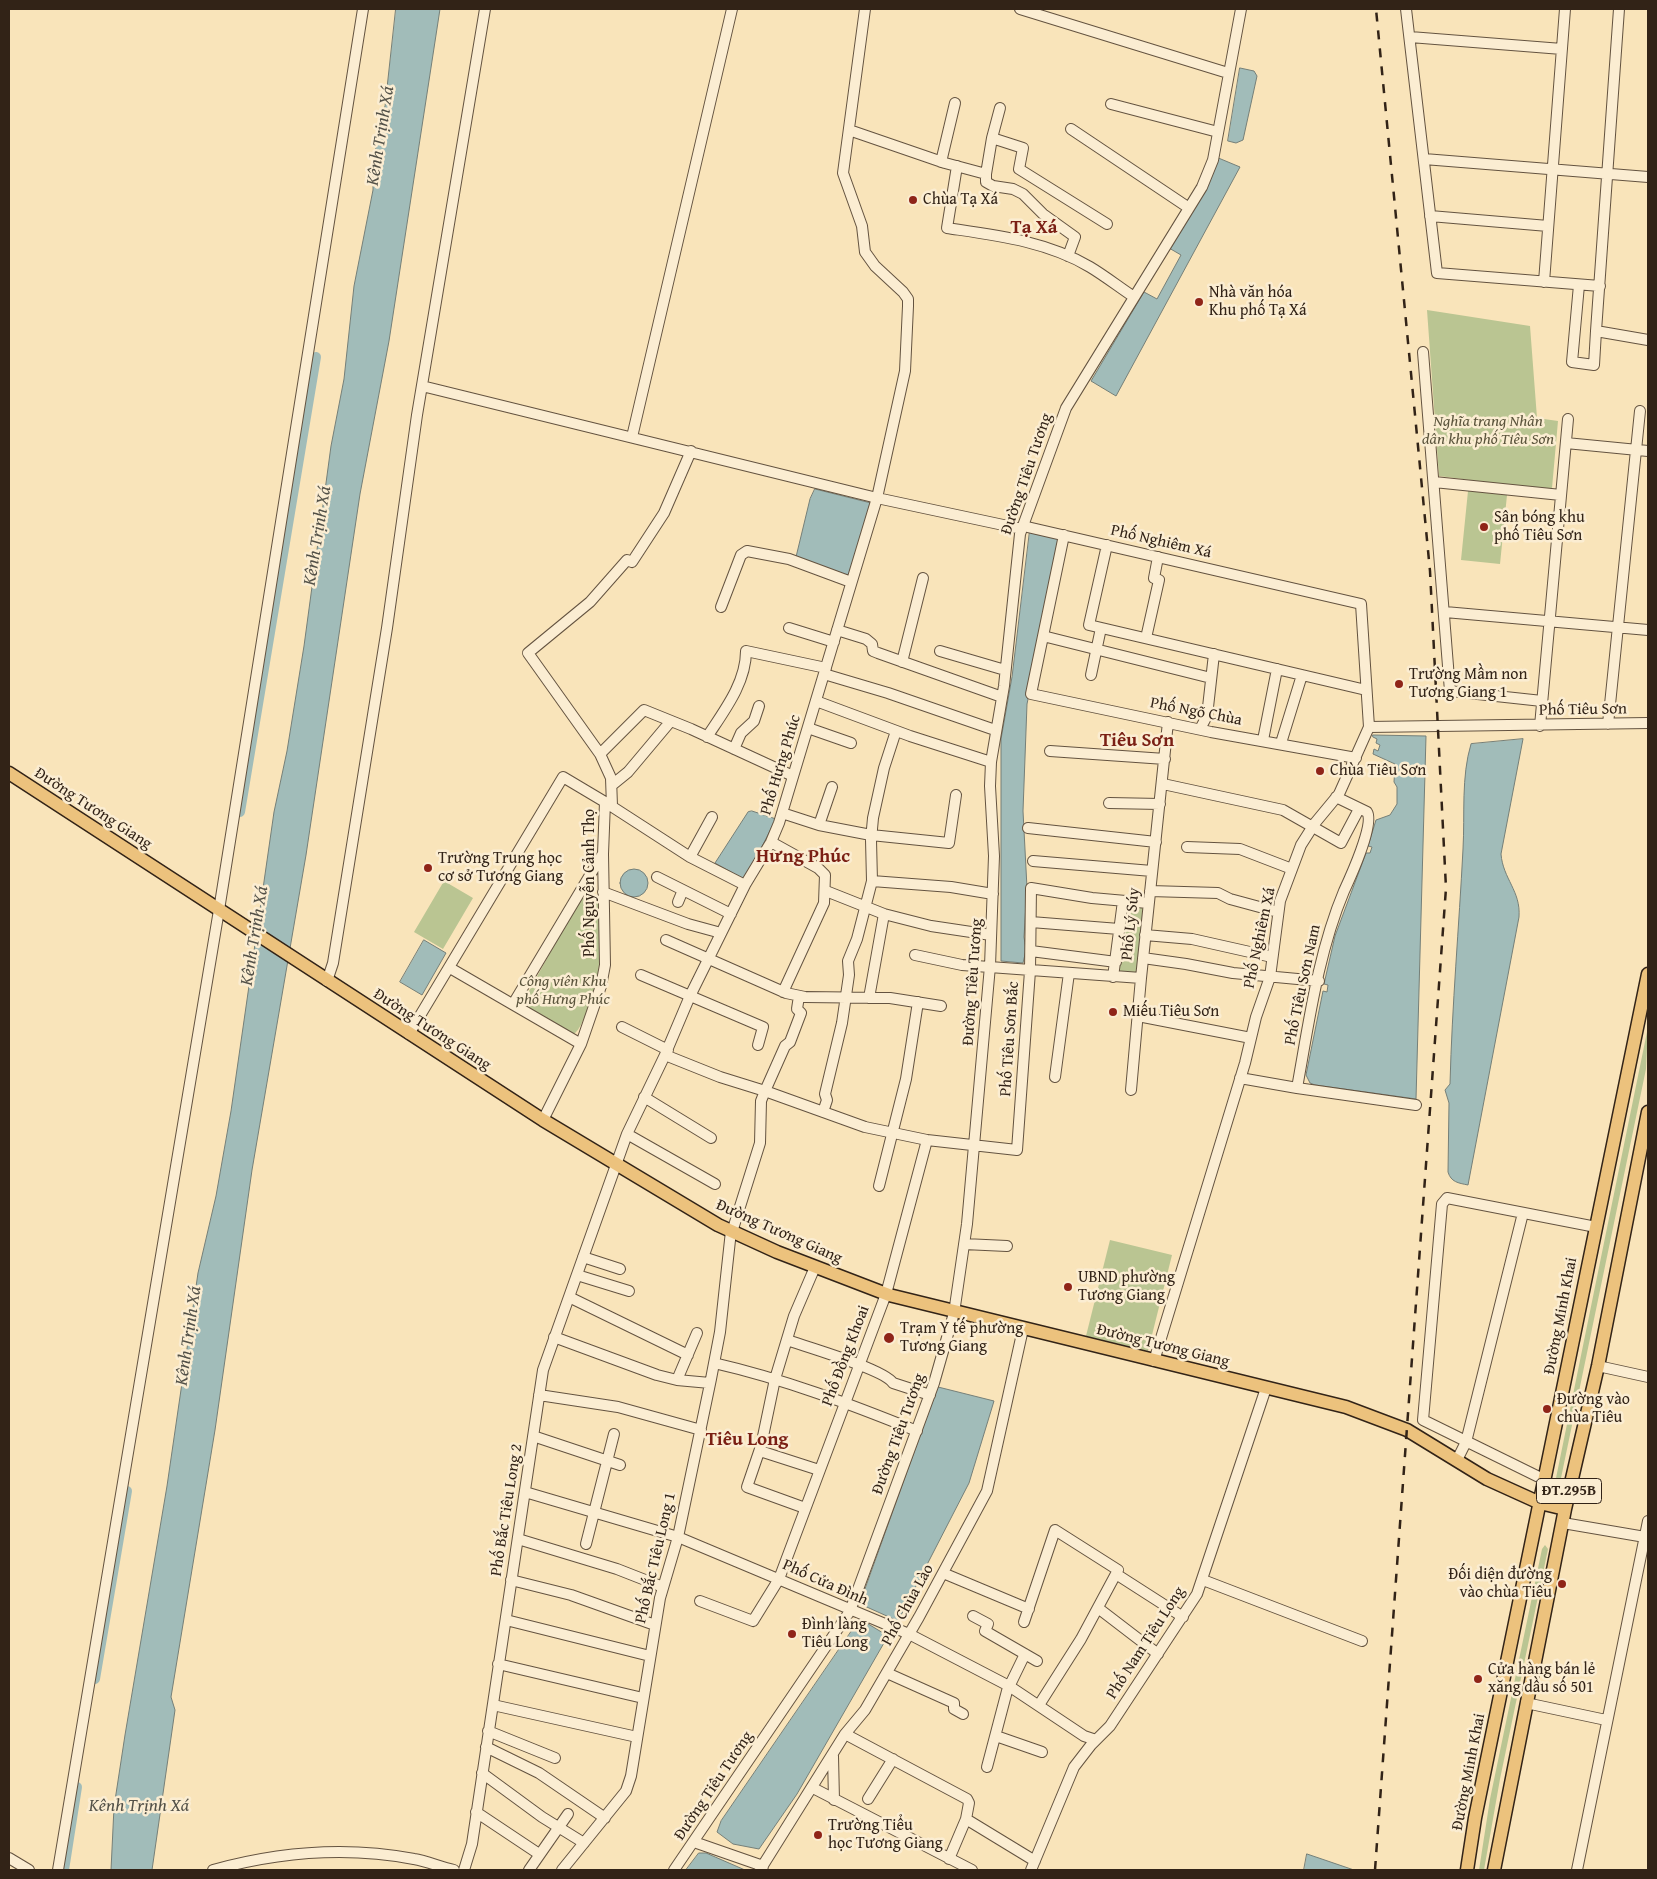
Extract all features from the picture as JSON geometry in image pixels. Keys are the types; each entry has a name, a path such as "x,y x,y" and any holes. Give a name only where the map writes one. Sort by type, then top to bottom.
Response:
{"main road":[{"name":"Đường Tương Giang","path":"9,773 543,1120 731,1231 815,1267 886,1294 954,1313 1346,1408 1386,1421 1407,1430 1458,1460 1487,1480 1540,1503 1566,1508"},
{"name":"Đường Minh Khai","path":"1467,1870 1475,1818 1648,974"},
{"name":"ĐT.295B","path":"1494,1870 1526,1703 1566,1508 1598,1366 1648,1112"}],"street":[{"path":"58,1870 219,910 363,9"},
{"path":"327,981 333,963 386,638 422,386 485,9"},
{"path":"632,437 732,9"},
{"name":"Phố Hưng Phúc","path":"615,1162 666,1053 690,996 745,885 771,842 782,813 877,498 905,371 908,306 903,292 875,266 864,252 862,226 843,173 866,9"},
{"path":"1020,9 1228,73"},
{"name":"Đường Tiêu Tương","path":"674,1870 850,1611 930,1395 954,1313 964,1244 990,966 994,856 990,786 991,762 1002,697 1016,561 1023,528 1066,408 1189,208 1202,186 1213,160 1241,9"},
{"path":"1406,9 1437,273 1600,286"},
{"path":"1544,282 1565,9"},
{"path":"1579,285 1572,362 1594,365 1619,9"},
{"path":"1410,36 1562,49"},
{"path":"942,162 955,103"},
{"path":"1111,104 1218,132"},
{"path":"1000,108 992,138 986,182 994,186 1013,189 1023,194 1043,214 1071,232 1075,237 1068,256"},
{"path":"1072,129 1189,208"},
{"path":"849,130 942,162 986,174"},
{"path":"992,138 1023,148 1019,169 1106,224"},
{"path":"1424,159 1648,177"},
{"path":"957,166 946,228 1010,238 1068,256 1089,266 1134,297"},
{"path":"1430,216 1548,226"},
{"path":"1596,331 1648,340"},
{"path":"1423,352 1450,691 1542,700"},
{"path":"422,386 877,498 1023,528"},
{"path":"1608,724 1640,411"},
{"path":"1540,726 1568,419"},
{"path":"1566,444 1648,451"},
{"path":"692,451 664,513 632,562 628,560 590,602 528,652 600,754 612,785 609,804 690,856 745,885"},
{"path":"1434,482 1561,495"},
{"name":"Phố Nghiêm Xá","path":"1023,528 1064,535 1361,604 1369,727 1336,797 1302,844 1292,869 1278,912 1270,977 1154,1361"},
{"path":"1064,535 1043,636 1210,678"},
{"path":"1106,545 1089,625 1366,690"},
{"path":"721,606 741,555 747,551 789,559 852,582"},
{"path":"1146,638 1159,580 1154,578 1158,557"},
{"path":"902,662 923,578"},
{"path":"1445,612 1648,630"},
{"path":"788,628 834,642"},
{"path":"1091,675 1101,628"},
{"path":"837,630 866,639 872,644 873,651 1002,697"},
{"name":"Phố Ngõ Chùa","path":"1043,636 1031,694 1200,729 1356,758"},
{"path":"940,650 1005,670"},
{"path":"708,737 741,678 746,664 746,651 825,671 995,730"},
{"path":"1200,729 1207,716 1214,654"},
{"path":"1263,740 1277,669"},
{"path":"1281,743 1302,675"},
{"path":"816,701 896,731 991,762"},
{"path":"734,749 741,733 754,721 759,706"},
{"path":"600,754 644,710 793,776"},
{"path":"612,785 628,772 670,722"},
{"name":"Phố Lý Súy","path":"915,955 954,964 1141,978 1163,784 1168,722"},
{"name":"Phố Tiêu Sơn","path":"1369,727 1648,723"},
{"path":"808,728 851,743"},
{"path":"823,1112 828,1100 825,1094 846,998 848,961 866,907 872,881 871,834 884,768 896,731"},
{"path":"1050,750 1165,759"},
{"name":"Phố Nguyễn Cảnh Thọ","path":"409,1034 563,777 609,804 603,854 605,965 595,1008 581,1044 543,1120"},
{"path":"1163,784 1283,810 1341,843 1359,808 1336,797"},
{"path":"819,825 832,787"},
{"path":"782,813 819,825 949,844 956,795"},
{"path":"1109,803 1160,804"},
{"name":"Phố Tiêu Sơn Nam","path":"1297,1088 1329,928 1356,863 1368,825 1368,814 1359,808"},
{"path":"690,856 712,817"},
{"path":"1028,828 1156,842"},
{"path":"771,842 818,868 825,875 826,891 824,903 783,992"},
{"path":"1187,847 1240,849 1292,869"},
{"path":"513,1004 603,854"},
{"path":"1033,861 1152,871"},
{"path":"656,877 731,914"},
{"path":"872,881 951,887 993,894"},
{"name":"Phố Tiêu Sơn Bắc","path":"974,1146 1017,1150 1030,971 1031,888 1123,901"},
{"path":"678,902 683,890"},
{"path":"826,891 884,914 931,926 991,935"},
{"path":"1150,891 1218,893 1230,899 1278,912"},
{"path":"603,892 688,924 721,933"},
{"path":"1113,977 1123,901 1148,903"},
{"path":"870,998 884,914"},
{"path":"1030,922 1119,929"},
{"path":"1145,935 1192,940 1272,957"},
{"path":"666,940 783,992 800,996 870,998 941,1006"},
{"path":"1031,951 1116,962"},
{"path":"1143,958 1270,977 1319,981"},
{"path":"450,968 581,1044"},
{"path":"1054,1078 1069,973"},
{"path":"641,975 763,1027 758,1045"},
{"path":"1131,1090 1141,978"},
{"name":"Phố Bắc Tiêu Long 1","path":"562,1870 626,1791 637,1737 655,1625 663,1587 678,1537 714,1363 731,1231 760,1143 761,1101 785,1046 790,1042 801,1013 796,1009 800,996"},
{"path":"879,1186 894,1133 906,1079 918,1002"},
{"path":"1138,1016 1251,1038"},
{"path":"622,1027 666,1053 720,1077 866,1127 927,1140 974,1146"},
{"path":"1240,1078 1416,1105"},
{"path":"644,1098 711,1138"},
{"path":"627,1134 715,1184"},
{"name":"Phố Đồng Khoai","path":"700,1601 754,1621 779,1579 886,1294 927,1140"},
{"name":"Phố Bắc Tiêu Long 2","path":"464,1870 472,1844 543,1370 615,1162"},
{"path":"1544,1480 1424,1420 1442,1204 1447,1198 1596,1228"},
{"path":"1458,1460 1466,1442 1523,1213"},
{"path":"964,1244 1007,1246"},
{"path":"583,1257 620,1269"},
{"path":"805,1508 747,1487 760,1451 787,1340 798,1305 815,1267"},
{"path":"577,1275 629,1291"},
{"path":"569,1297 688,1355"},
{"name":"Phố Chùa Lào","path":"762,1869 845,1734 865,1710 987,1491 1024,1329"},
{"path":"677,1380 697,1333"},
{"path":"554,1337 657,1375 677,1380 710,1383"},
{"path":"787,1340 889,1377 892,1383 930,1395"},
{"path":"714,1363 776,1379 845,1402 917,1430"},
{"path":"1598,1366 1648,1377"},
{"name":"Phố Nam Tiêu Long","path":"1033,1866 1074,1767 1110,1726 1197,1594 1266,1388"},
{"path":"539,1394 618,1407 701,1430"},
{"path":"586,1544 596,1512 597,1496 609,1461 608,1453 614,1434"},
{"path":"533,1436 620,1465"},
{"path":"760,1451 819,1470"},
{"name":"Phố Cửa Đình","path":"526,1492 678,1537 850,1611 909,1634 1009,1686 1084,1736 1096,1740"},
{"path":"1576,1870 1648,1521"},
{"path":"1563,1523 1645,1537"},
{"path":"1024,1622 1054,1530 1107,1561 1118,1570 1098,1608 1039,1705"},
{"path":"518,1539 617,1569 663,1587"},
{"path":"943,1573 1029,1609"},
{"path":"1116,1574 1183,1617"},
{"path":"511,1580 571,1595 655,1625"},
{"path":"1203,1580 1354,1640 1362,1641"},
{"path":"1098,1608 1158,1654"},
{"path":"973,1616 988,1624 985,1631 1037,1661"},
{"path":"506,1620 650,1656"},
{"path":"987,1767 1009,1686 1025,1654"},
{"path":"498,1664 643,1698"},
{"path":"886,1673 954,1703 954,1709 963,1714"},
{"path":"1526,1703 1606,1720"},
{"path":"493,1705 637,1737"},
{"path":"488,1730 555,1758"},
{"path":"845,1734 967,1799 969,1803 966,1819 949,1858"},
{"path":"996,1736 1042,1752"},
{"path":"486,1747 540,1773 605,1818"},
{"path":"833,1755 834,1800"},
{"path":"868,1799 893,1759"},
{"path":"482,1773 557,1828 584,1843"},
{"path":"813,1788 972,1870"},
{"path":"476,1812 539,1854"},
{"path":"529,1870 568,1814"},
{"path":"966,1819 1033,1866"},
{"path":"694,1842 762,1869"},
{"path":"212,1870 256,1858 314,1852 414,1859 454,1870"},
{"path":"9,1858 29,1870"}],"green space":[{"name":"Nghĩa trang Nhân dân khu phố Tiêu Sơn","path":"1427,310 1530,326 1537,418 1558,421 1552,488 1548,490 1439,476"},
{"name":"Sân bóng khu phố Tiêu Sơn","path":"1468,491 1507,495 1500,564 1461,560"},
{"path":"444,881 473,898 443,949 414,932"},
{"name":"Công viên Khu phố Hưng Phúc","path":"594,895 600,900 600,958 592,999 581,1025 574,1034 525,1008 523,1002 578,902 586,896"},
{"path":"1125,903 1146,906 1138,974 1120,974 1116,969"},
{"path":"1648,1027 1646,1069 1561,1478 1558,1482 1556,1478"},
{"path":"1110,1240 1172,1255 1148,1351 1086,1336"},
{"path":"1545,1545 1548,1549 1500,1779 1484,1870 1479,1870 1490,1799 1542,1549"}],"water":[{"name":"Kênh Trịnh Xá","path":"396,9 440,9 389,341 360,494 306,855 252,1170 215,1430 171,1697 175,1710 152,1870 111,1870 114,1807 125,1735 167,1486 198,1273 216,1196 231,1111 274,812 287,751 304,646 331,446 344,379 354,286 373,190 373,161 385,106"},
{"path":"1240,68 1254,71 1257,76 1243,140 1236,143 1228,141"},
{"path":"1216,157 1240,167 1116,396 1091,381 1144,292 1157,299 1181,255 1169,248"},
{"path":"815,489 871,503 850,573 846,576 796,557 810,499"},
{"path":"1030,530 1061,539 1027,704 1023,811 1027,888 1024,937 1026,950 1023,963 1001,961 1001,739 1012,677"},
{"path":"1373,735 1426,736 1416,1099 1315,1085 1310,1083 1306,1075 1323,991 1327,992 1328,985 1324,984 1335,936 1366,853 1370,853 1372,847 1368,846 1376,820 1390,815 1397,804 1397,787 1394,782 1395,764 1373,754 1374,749 1378,751 1380,745 1376,743 1377,739"},
{"path":"1523,739 1501,854 1502,863 1515,892 1519,917 1468,1185 1453,1180 1448,1172 1449,1103 1445,1090 1450,1084 1466,769 1471,744"},
{"path":"752,811 776,819 745,880 715,863 748,812"},
{"path":"634,869 644,873 648,883 644,893 634,897 624,893 620,883 624,873"},
{"path":"424,940 446,953 422,995 400,982"},
{"path":"938,1387 994,1401 969,1483 898,1621 860,1604"},
{"path":"860,1619 888,1636 797,1794 759,1849 733,1844 717,1832 721,1821"},
{"path":"699,1853 706,1853 745,1870 686,1870"},
{"path":"1307,1854 1354,1870 1304,1870"}],"waterway":[{"path":"240,812 316,357"},
{"path":"95,1679 127,1491"},
{"path":"64,1870 77,1787"}],"railway":[{"path":"1375,1870 1446,888 1430,571 1376,9"}],"place":[{"name":"Chùa Tạ Xá","path":"913,200"},
{"name":"Nhà văn hóa Khu phố Tạ Xá","path":"1199,302"},
{"name":"Sân bóng khu phố Tiêu Sơn","path":"1484,527"},
{"name":"Trường Mầm non Tương Giang 1","path":"1399,684"},
{"name":"Chùa Tiêu Sơn","path":"1320,771"},
{"name":"Trường Trung học cơ sở Tương Giang","path":"428,868"},
{"name":"Miếu Tiêu Sơn","path":"1113,1012"},
{"name":"UBND phường Tương Giang","path":"1068,1287"},
{"name":"Trạm Y tế phường Tương Giang","path":"889,1338"},
{"name":"Đường vào chùa Tiêu","path":"1547,1409"},
{"name":"Đối diện đường vào chùa Tiêu","path":"1562,1584"},
{"name":"Đình làng Tiêu Long","path":"792,1634"},
{"name":"Cửa hàng bán lẻ xăng dầu số 501","path":"1478,1679"},
{"name":"Trường Tiểu học Tương Giang","path":"818,1835"}],"district":[{"name":"Tạ Xá","path":"1034,228"},
{"name":"Tiêu Sơn","path":"1137,741"},
{"name":"Hưng Phúc","path":"803,857"},
{"name":"Tiêu Long","path":"747,1440"}]}
